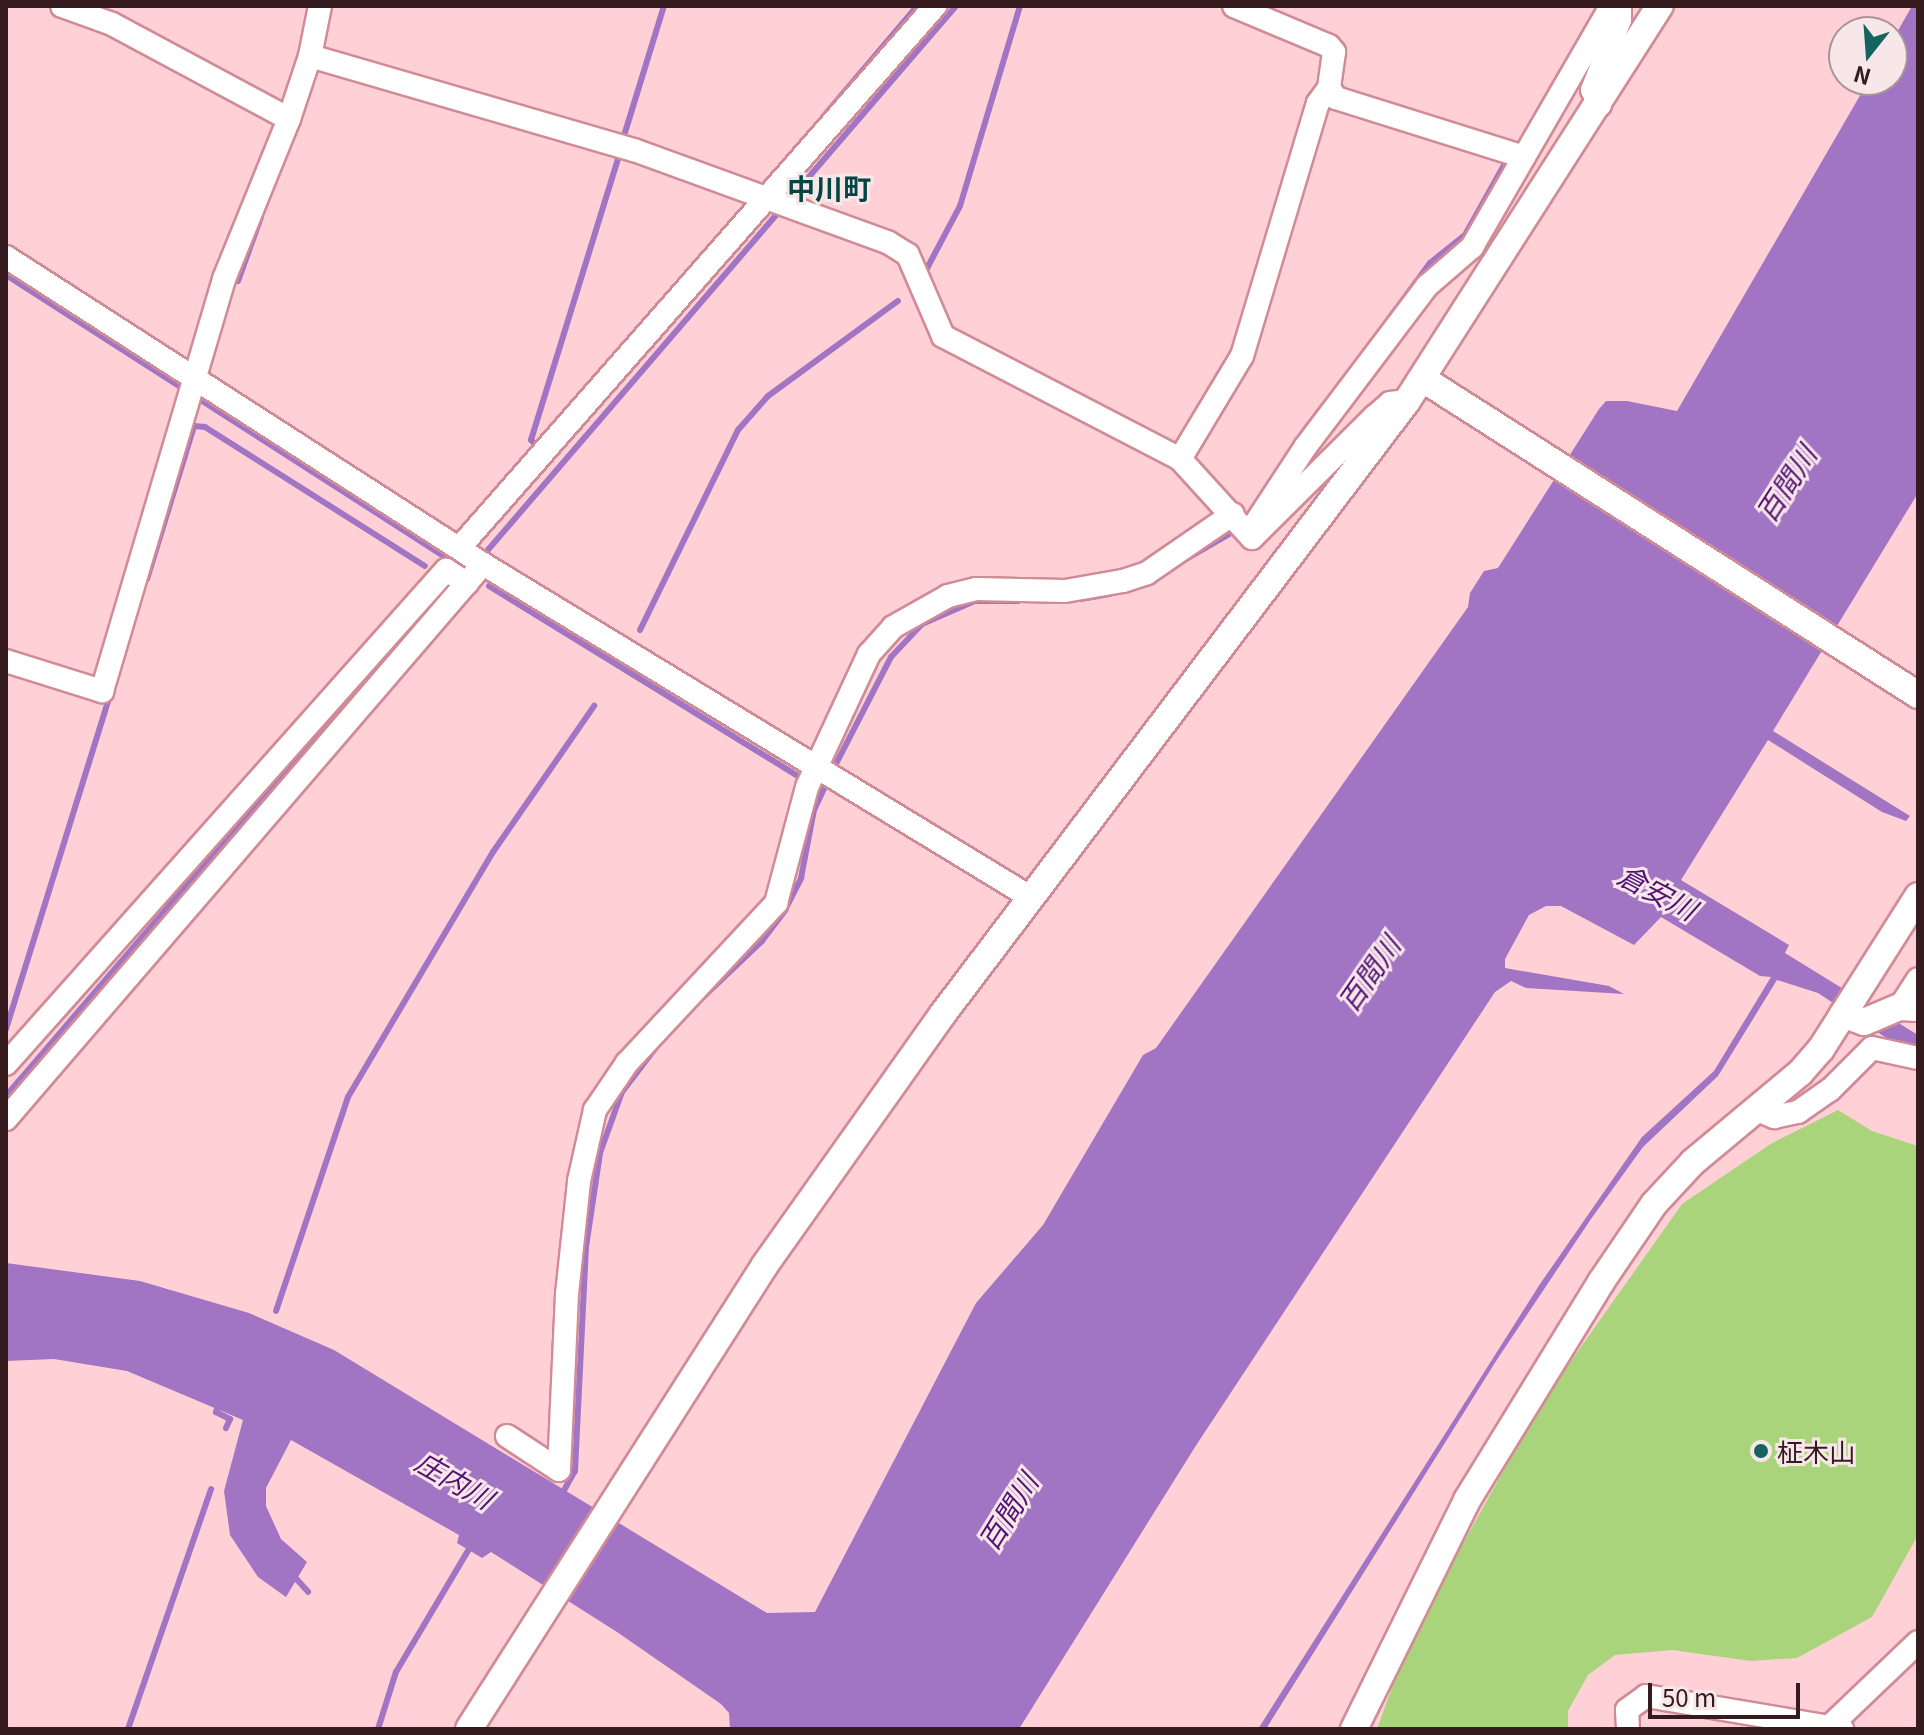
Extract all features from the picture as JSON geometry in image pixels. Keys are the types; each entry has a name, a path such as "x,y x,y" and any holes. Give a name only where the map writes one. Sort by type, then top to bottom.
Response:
{"street":[{"path":"62,6 112,24 289,119"},
{"path":"6,661 102,691 194,391 224,279 289,119 310,56 320,6"},
{"path":"461,546 772,198 935,6"},
{"path":"1180,459 1242,356 1318,103 1329,88 1334,52 1329,46 1234,6"},
{"path":"1249,535 1306,446 1427,286 1472,247 1516,154 1611,6"},
{"path":"1600,105 1592,90 1620,20 1620,6"},
{"path":"469,1729 765,1265 1030,897 1423,379 1600,105 1660,6"},
{"path":"310,56 489,105 772,198 908,255 943,336 1180,459 1252,538 1277,518 1374,417 1390,403 1407,401"},
{"path":"1329,88 1336,98 1516,154"},
{"path":"6,257 194,391 461,546 483,564 812,778 1030,897"},
{"path":"1423,379 1918,695"},
{"path":"507,1436 559,1470 571,1254 586,1141 595,1110 627,1063 776,903 812,778 869,654 920,608 976,589 1065,591 1123,581 1147,573 1233,514"},
{"path":"6,1119 483,564"},
{"path":"6,1064 446,570 467,583"},
{"path":"1354,1729 1467,1500 1552,1356 1654,1204 1693,1162 1800,1073 1843,1014 1918,896"},
{"path":"1843,1014 1864,1022 1909,1008 1918,979"},
{"path":"1755,1109 1774,1117 1798,1112 1830,1090 1872,1048 1918,1058"},
{"path":"1628,1729 1627,1710 1646,1696 1833,1727 1917,1645"}],"green space":[{"path":"1838,1110 1872,1131 1918,1146 1918,1535 1872,1617 1797,1658 1751,1661 1672,1650 1615,1655 1588,1675 1568,1711 1568,1729 1377,1729 1410,1638 1542,1402 1682,1204 1772,1143"}],"water":[{"path":"1912,6 1918,6 1918,493 1773,731 1910,816 1906,821 1882,812 1768,740 1681,880 1789,945 1785,953 1918,1035 1918,1051 1897,1045 1818,993 1777,980 1718,1076 1643,1147 1591,1219 1498,1358 1266,1729 1258,1729 1540,1284 1642,1137 1714,1071 1771,977 1760,976 1661,917 1634,945 1561,906 1546,906 1529,915 1505,959 1505,968 1609,986 1624,994 1526,988 1511,981 1495,992 1195,1447 1019,1729 730,1729 729,1713 721,1704 617,1632 491,1552 482,1558 457,1543 459,1535 291,1440 266,1488 266,1506 281,1539 307,1562 286,1597 258,1577 230,1535 224,1491 243,1420 127,1371 54,1359 6,1361 6,1263 140,1281 249,1313 334,1350 767,1613 815,1612 976,1303 1043,1225 1143,1055 1156,1048 1468,607 1470,593 1484,571 1498,568 1599,409 1606,401 1627,401 1677,411 1860,96 1908,96 1906,16"}],"waterway":[{"path":"623,139 664,6"},
{"path":"823,117 917,6"},
{"path":"487,551 956,6"},
{"path":"924,274 960,206 1020,6"},
{"path":"538,447 531,440 620,153"},
{"path":"1388,320 1430,263 1465,235 1508,158"},
{"path":"238,281 261,217"},
{"path":"6,275 453,562"},
{"path":"640,630 738,430 768,396 898,301"},
{"path":"1301,435 1323,406"},
{"path":"147,579 194,426 205,427 425,566"},
{"path":"1188,558 1231,533"},
{"path":"489,586 806,781"},
{"path":"1081,599 1110,594"},
{"path":"378,662 437,601"},
{"path":"837,762 891,657 922,624 975,601 1018,601"},
{"path":"6,1029 111,692"},
{"path":"6,1096 352,692"},
{"path":"276,1311 348,1097 493,852 594,706"},
{"path":"700,1000 762,941 785,910 801,878 814,810 825,786"},
{"path":"562,1494 575,1471 586,1247 600,1153 622,1092 657,1046"},
{"path":"220,1402 216,1412 230,1419 226,1428"},
{"path":"128,1729 211,1489"},
{"path":"378,1729 396,1672 472,1544"},
{"path":"292,1574 308,1592"}],"place":[{"name":"柾木山","path":"1761,1451"}],"district":[{"name":"中川町","path":"829,187"}],"water label":[{"name":"百間川","path":"1785,483"},
{"name":"倉安川","path":"1658,891"},
{"name":"百間川","path":"1368,973"},
{"name":"庄内川","path":"455,1479"},
{"name":"百間川","path":"1007,1511"}]}
